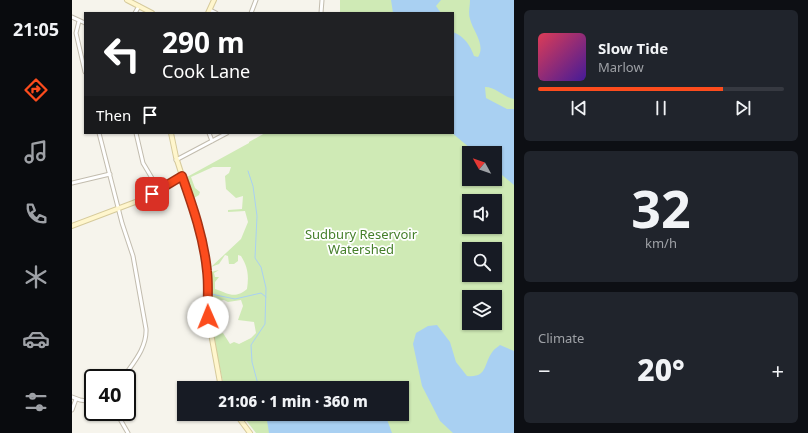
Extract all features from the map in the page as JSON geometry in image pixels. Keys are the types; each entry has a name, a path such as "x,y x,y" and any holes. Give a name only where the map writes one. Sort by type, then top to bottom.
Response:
{"street":[{"path":"127,0 150,12"},
{"path":"209,12 214,0"},
{"path":"251,12 256,0"},
{"path":"321,12 322,0"},
{"path":"136,12 138,6"},
{"path":"72,17 84,23"},
{"path":"79,21 76,33 84,65"},
{"path":"100,134 118,208 133,256 146,334 143,348 129,369"},
{"path":"136,134 143,163 159,190"},
{"path":"171,134 176,160 199,228 205,258 208,280 208,317 212,347 220,381"},
{"path":"209,134 212,141"},
{"path":"176,160 226,134"},
{"path":"72,183 110,174"},
{"path":"72,226 138,200 159,190 182,176"},
{"path":"72,397 84,400"},
{"path":"72,410 76,399"},
{"path":"121,421 128,433"},
{"path":"241,421 250,433"}],"green space":[{"name":"Sudbury Reservoir Watershed","path":"340,0 514,0 514,433 256,433 247,421 409,421 409,381 223,381 213,336 223,333 230,344 234,342 239,344 251,338 256,333 254,322 238,320 243,306 241,300 228,302 224,300 217,301 217,319 212,318 211,272 219,270 214,273 215,277 219,277 215,282 215,289 232,295 243,292 247,289 248,276 247,268 241,256 238,255 238,261 234,264 229,264 228,256 225,255 219,264 211,267 241,239 248,222 245,211 228,212 228,210 242,209 243,196 236,198 226,189 225,176 229,173 231,167 213,167 191,177 195,188 200,192 199,195 194,198 187,177 263,134 454,134 454,12 340,12"}],"water":[{"path":"391,0 441,0 436,6 440,12 393,12"},
{"path":"470,0 514,0 514,99 489,87 485,87 486,98 507,109 514,109 514,185 502,175 502,146 468,146 453,134 454,32 461,36 471,48 474,56 478,57 481,48 469,17"},
{"path":"437,325 450,342 456,362 467,376 479,375 484,369 493,351 500,345 514,351 514,433 453,433 440,421 422,386 413,344 416,333 428,326"},
{"path":"267,421 388,421 392,433 269,433"}],"waterway":[{"path":"248,171 253,186 257,216 255,258 261,267 266,288 265,324 251,345 252,362 257,381"},
{"path":"211,294 235,299 261,293 266,297"}],"route":[{"path":"152,194 182,176 199,228 208,272 208,317"}]}
